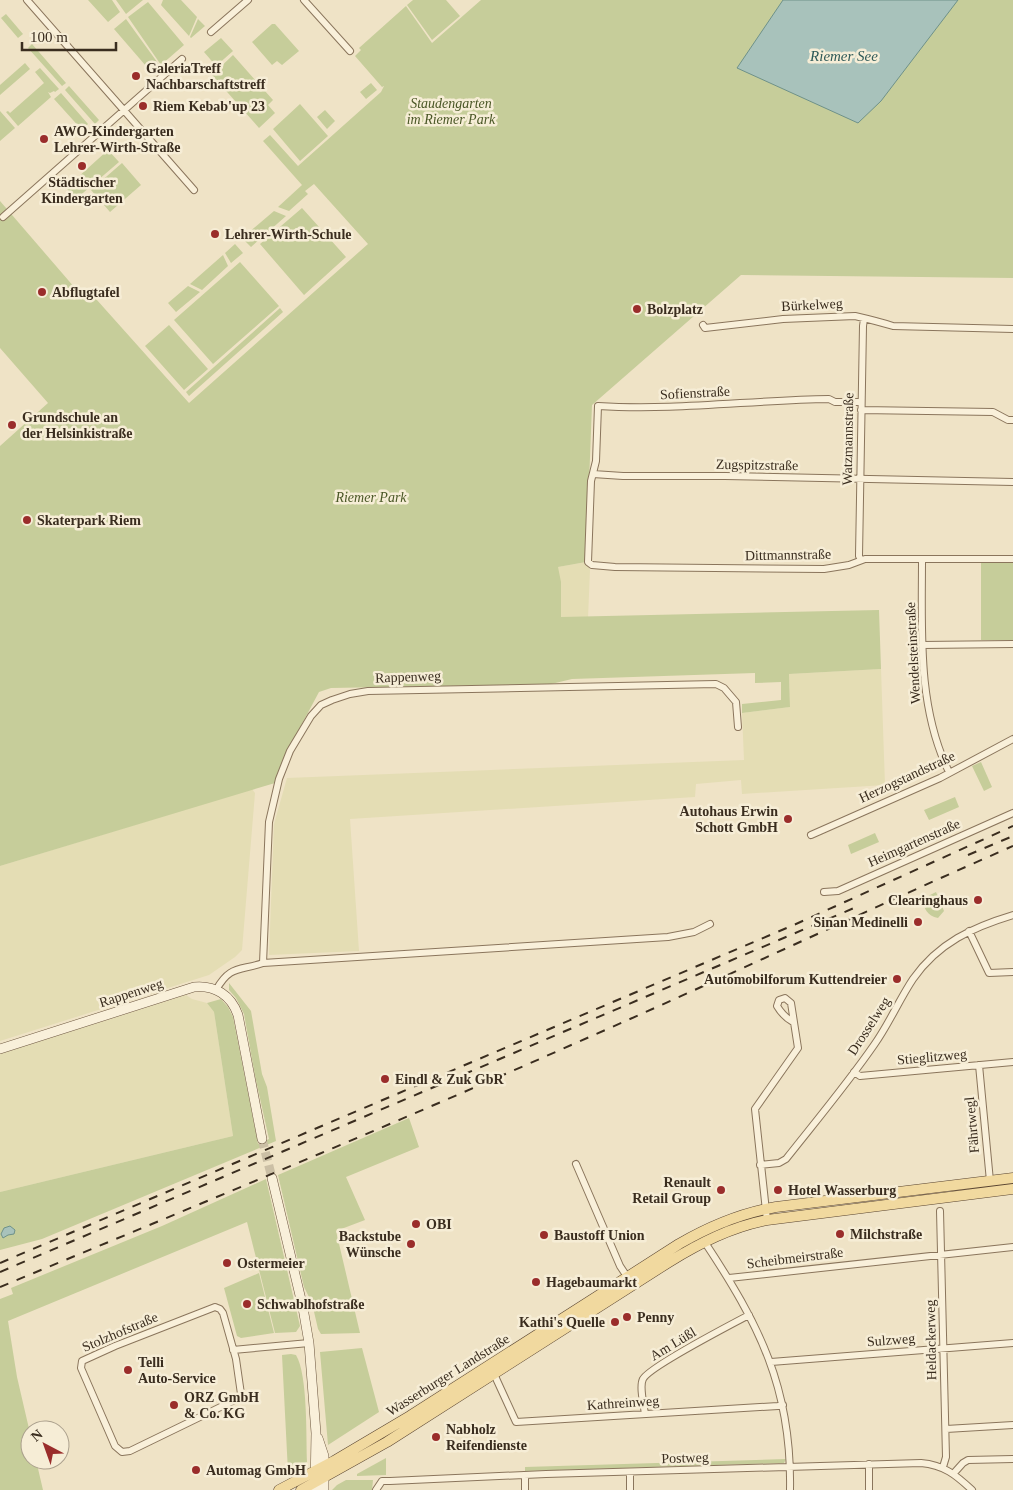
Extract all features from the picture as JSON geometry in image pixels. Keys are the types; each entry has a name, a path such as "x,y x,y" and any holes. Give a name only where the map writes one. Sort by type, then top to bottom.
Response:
{"main road":[{"name":"Wasserburger Landstraße","path":"301,1490 410,1416 630,1281 704,1241 766,1214 1013,1178"},
{"name":"Wasserburger Landstraße","path":"279,1490 319,1478 387,1442 494,1374 630,1281 679,1244 710,1226 747,1213 766,1214 1013,1189"}],"street":[{"path":"27,0 194,190"},
{"path":"212,32 248,0"},
{"path":"304,0 350,51"},
{"path":"3,217 182,59"},
{"name":"Bürkelweg","path":"703,325 705,328 803,318 855,316 893,326 1013,328"},
{"name":"Watzmannstraße","path":"861,560 859,556 862,326 864,319"},
{"name":"Sofienstraße","path":"593,474 596,461 598,406 673,408 829,398 835,402 861,402"},
{"path":"861,410 993,412 1008,420 1013,420"},
{"name":"Zugspitzstraße","path":"593,474 1013,482"},
{"name":"Dittmannstraße","path":"593,474 591,481 588,562 592,565 615,567 824,568 849,565 861,560 1013,559"},
{"name":"Wendelsteinstraße","path":"922,559 922,645 928,706 935,733 949,772"},
{"path":"922,645 1013,644"},
{"name":"Rappenweg","path":"263,963 269,822 290,751 310,716 321,705 332,700 368,692 716,684 724,688 736,702 738,727"},
{"name":"Herzogstandstraße","path":"811,835 894,799 1013,739"},
{"name":"Heimgartenstraße","path":"824,892 838,891 1013,813"},
{"name":"Drosselweg","path":"760,1165 779,1163 786,1159 876,1042 914,978 943,947 983,924 1013,915"},
{"path":"262,1140 238,1015 228,997 216,990 224,976 230,972 263,963 668,936 694,932 710,924"},
{"path":"969,931 989,973 1013,972"},
{"name":"Rappenweg","path":"0,1049 189,989 200,987 216,990"},
{"path":"766,1214 755,1110 798,1048 793,1022"},
{"name":"Stieglitzweg","path":"854,1072 860,1076 1013,1062"},
{"name":"Fährtwegl","path":"979,1065 990,1181"},
{"path":"576,1164 620,1266 630,1281"},
{"path":"272,1178 303,1308 309,1343 316,1433 324,1456 319,1478 324,1490"},
{"name":"Heldackerweg","path":"940,1211 946,1429 946,1457 943,1467"},
{"path":"704,1241 729,1278 771,1362 788,1430 790,1490"},
{"name":"Scheibmeirstraße","path":"729,1278 1013,1247"},
{"name":"Stolzhofstraße","path":"215,1307 220,1309 222,1313 233,1350 241,1394 237,1399 130,1451 122,1452 115,1446 81,1368 82,1361 85,1358 215,1307"},
{"name":"Am Lüßl","path":"645,1414 641,1383 647,1374 698,1342 749,1315"},
{"path":"233,1350 309,1343"},
{"name":"Sulzweg","path":"771,1362 1013,1343"},
{"name":"Kathreinweg","path":"494,1374 516,1422 783,1405"},
{"path":"946,1429 1013,1425"},
{"path":"954,1473 963,1462 968,1460 1013,1459"},
{"name":"Postweg","path":"376,1490 382,1481 921,1463 943,1467 954,1473 972,1490"},
{"path":"869,1464 869,1490"},
{"path":"630,1472 630,1490"},
{"path":"525,1475 525,1490"}],"shaded area":[{"path":"586,562 590,570 588,618 555,618 558,567"},
{"path":"881,669 885,785 742,794 741,780 696,784 695,797 350,819 359,951 269,955 274,824 287,778 744,760 742,713 790,707 789,674"},
{"path":"252,789 255,793 242,950 235,957 209,975 0,1041 0,866"},
{"path":"186,995 192,999 207,1003 214,1012 233,1136 0,1192 0,1054"}],"green space":[{"path":"88,0 112,0 120,12 108,22"},
{"path":"116,0 143,0 126,14"},
{"path":"163,0 181,0 197,17 189,36 161,5"},
{"path":"413,0 446,0 460,16 432,40 407,5"},
{"name":"Riemer Park","path":"481,0 1013,0 1013,278 741,275 592,405 586,562 558,567 561,582 561,617 879,610 881,669 789,674 790,707 742,713 742,704 781,700 781,682 755,683 755,673 572,679 551,684 331,688 319,692 288,750 275,783 0,866 0,446 48,403 0,348 0,201 81,295 88,290 189,403 368,244 314,184 305,191 308,194 289,211 278,207 302,185 263,141 270,135 298,166 381,92 384,86 382,87 355,56 361,50 359,48 406,6 432,43"},
{"path":"148,2 184,45 161,65 128,17"},
{"path":"6,14 23,34 18,38 1,18"},
{"path":"126,19 160,66 152,73 114,29"},
{"path":"198,19 205,26 191,38 190,37"},
{"path":"272,24 275,24 299,51 282,65 277,61 272,65 252,42"},
{"path":"221,38 233,51 216,66 204,52"},
{"path":"32,44 66,83 62,86 28,48"},
{"path":"233,55 273,100 268,105 275,113 259,128 212,75"},
{"path":"25,63 30,69 0,95 0,85"},
{"path":"40,68 59,89 55,92 48,92 51,97 18,126 6,112 10,113 44,83 35,72"},
{"path":"371,83 377,90 366,99 360,92"},
{"path":"69,86 99,120 95,124 65,90"},
{"path":"61,93 88,124 82,130 54,99"},
{"path":"300,104 328,136 300,161 273,129"},
{"path":"325,110 335,121 327,129 317,117"},
{"path":"0,111 15,128 0,141"},
{"path":"108,150 119,162 76,199 66,188"},
{"path":"122,163 141,185 110,212 91,190"},
{"path":"302,208 346,257 304,295 260,244"},
{"path":"274,211 286,216 251,247 242,238"},
{"path":"235,244 243,253 231,263 225,253"},
{"path":"223,255 228,266 202,290 190,284"},
{"path":"240,262 279,306 213,364 174,320"},
{"path":"188,286 200,292 176,312 168,303"},
{"path":"280,308 283,312 189,396 186,392"},
{"path":"169,325 208,369 184,390 145,346"},
{"path":"1013,562 1013,640 981,640 981,563"},
{"path":"981,762 992,787 984,791 972,766"},
{"path":"955,797 959,807 929,820 924,810"},
{"path":"875,833 879,842 851,854 848,845"},
{"path":"936,892 944,911 938,918 927,911 922,899"},
{"path":"229,983 251,1011 276,1141 42,1239 0,1250 0,1192 233,1136 214,1012 207,1003 221,999 233,1017 258,1144 269,1139 244,1014 236,998 229,990"},
{"path":"409,1118 419,1147 346,1177 365,1220 336,1231 360,1333 321,1334 312,1303 304,1287 278,1175"},
{"path":"266,1179 300,1326 296,1332 275,1333 247,1222 8,1321 17,1377 27,1420 20,1420 20,1470 38,1470 43,1490 0,1490 0,1299 13,1294 11,1288 162,1226"},
{"name":"Schwablhofstraße","path":"259,1273 274,1333 241,1338 237,1336 224,1288"},
{"path":"362,1348 379,1412 328,1445 320,1352"},
{"path":"282,1355 296,1355 303,1377 306,1407 307,1462 288,1472"},
{"path":"386,1458 386,1475 357,1476 357,1474"},
{"path":"786,1459 784,1463 525,1471 525,1467"},
{"path":"346,1480 373,1480 372,1490 332,1490"}],"water":[{"name":"Riemer See","path":"783,0 958,0 881,101 858,123 737,68"},
{"path":"10,1226 15,1230 14,1234 3,1238 1,1234 4,1228"}],"tunnel":[{"path":"262,1139 272,1178"}],"railway":[{"path":"0,1263 796,924 1013,826"},
{"path":"968,855 1013,836"},
{"path":"0,1287 506,1074 1013,846"},
{"path":"0,1272 854,908"}],"place":[{"name":"GaleriaTreff Nachbarschaftstreff","path":"136,76"},
{"name":"Riem Kebab'up 23","path":"143,106"},
{"name":"AWO-Kindergarten Lehrer-Wirth-Straße","path":"44,139"},
{"name":"Städtischer Kindergarten","path":"82,166"},
{"name":"Lehrer-Wirth-Schule","path":"215,234"},
{"name":"Abflugtafel","path":"42,292"},
{"name":"Bolzplatz","path":"637,309"},
{"name":"Grundschule an der Helsinkistraße","path":"12,425"},
{"name":"Skaterpark Riem","path":"27,520"},
{"name":"Autohaus Erwin Schott GmbH","path":"788,819"},
{"name":"Clearinghaus","path":"978,900"},
{"name":"Sinan Medinelli","path":"918,922"},
{"name":"Automobilforum Kuttendreier","path":"897,979"},
{"name":"Eindl & Zuk GbR","path":"385,1079"},
{"name":"Renault Retail Group","path":"721,1190"},
{"name":"Hotel Wasserburg","path":"778,1190"},
{"name":"OBI","path":"416,1224"},
{"name":"Milchstraße","path":"840,1234"},
{"name":"Baustoff Union","path":"544,1235"},
{"name":"Backstube Wünsche","path":"411,1244"},
{"name":"Ostermeier","path":"227,1263"},
{"name":"Hagebaumarkt","path":"536,1282"},
{"name":"Schwablhofstraße","path":"247,1304"},
{"name":"Penny","path":"627,1317"},
{"name":"Kathi's Quelle","path":"615,1322"},
{"name":"Telli Auto-Service","path":"128,1370"},
{"name":"ORZ GmbH & Co. KG","path":"174,1405"},
{"name":"Nabholz Reifendienste","path":"436,1437"},
{"name":"Automag GmbH","path":"196,1470"}],"park label":[{"name":"Staudengarten im Riemer Park","path":"451,112"}]}
